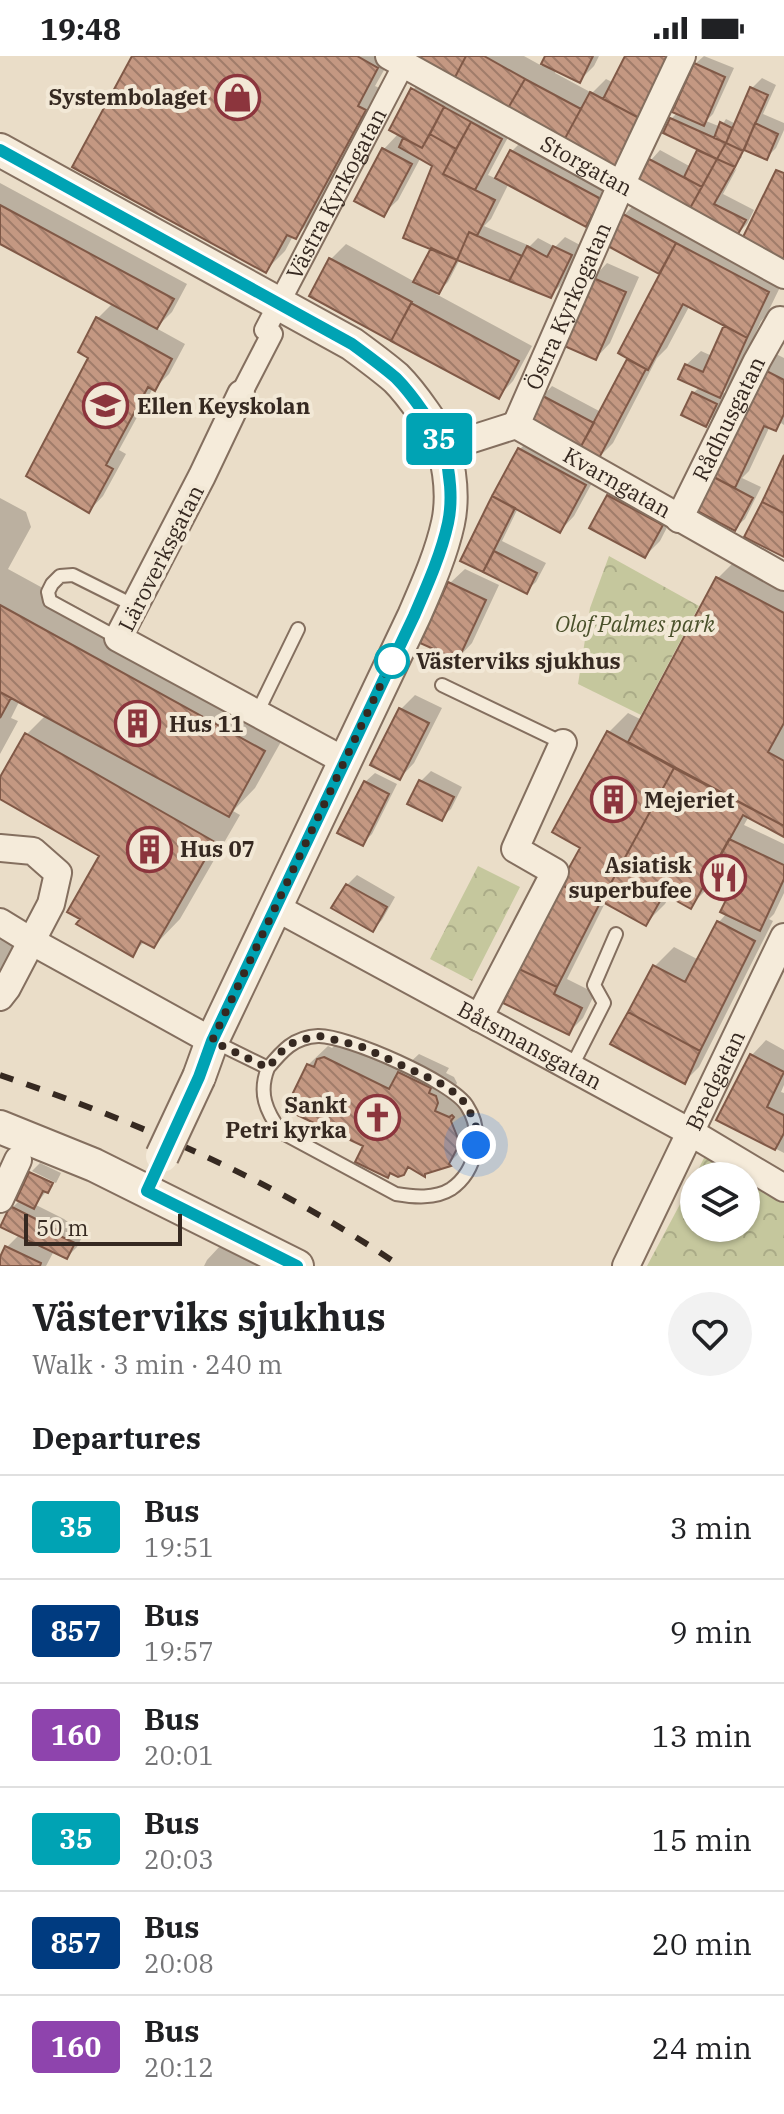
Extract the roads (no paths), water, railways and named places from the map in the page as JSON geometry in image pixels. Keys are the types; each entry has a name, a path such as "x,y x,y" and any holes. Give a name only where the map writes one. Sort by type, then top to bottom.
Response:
{"street":[{"name":"Östra Kyrkogatan","path":"516,425 621,185 682,56"},
{"name":"Storgatan","path":"400,59 784,275"},
{"name":"Västra Kyrkogatan","path":"272,323 400,59"},
{"path":"0,150 272,323 352,344 398,380 427,419 444,448 450,489 448,523 435,565 212,1041 147,1191"},
{"name":"Rådhusgatan","path":"679,519 757,361 783,316"},
{"name":"Läroverksgatan","path":"272,323 202,476 118,638 345,761"},
{"path":"444,448 516,425"},
{"name":"Kvarngatan","path":"516,425 784,577"},
{"path":"479,1018 555,872 515,849 563,743"},
{"path":"0,848 33,851 58,873 51,904 0,997"},
{"name":"Båtsmansgatan","path":"275,907 690,1132 784,1188"},
{"path":"0,922 212,1041"},
{"name":"Bredgatan","path":"626,1266 784,937"},
{"path":"0,1127 94,1165 297,1266"},
{"path":"0,1199 18,1160"}],"lane":[{"path":"118,638 50,601 48,592 52,584 60,576 73,575 135,606"},
{"path":"257,713 298,629"},
{"path":"442,685 563,743"},
{"path":"571,1068 604,1003 594,985 616,934"},
{"path":"319,1036 360,1046 412,1070 458,1095 468,1107 476,1127 472,1163 450,1189 430,1196 396,1194 281,1132 264,1098 262,1083 268,1068 286,1046 319,1036"},
{"path":"212,1041 268,1068"}],"railway":[{"path":"0,1075 104,1113 207,1157 306,1207 400,1266"}],"place":[{"name":"Systembolaget","path":"238,97"},
{"name":"Ellen Keyskolan","path":"106,406"},
{"name":"Västerviks sjukhus","path":"392,661"},
{"name":"Hus 11","path":"138,724"},
{"name":"Mejeriet","path":"613,800"},
{"name":"Hus 07","path":"149,849"},
{"name":"Asiatisk superbufee","path":"723,878"},
{"name":"Sankt Petri kyrka","path":"378,1118"}],"park label":[{"name":"Olof Palmes park","path":"635,624"}]}
